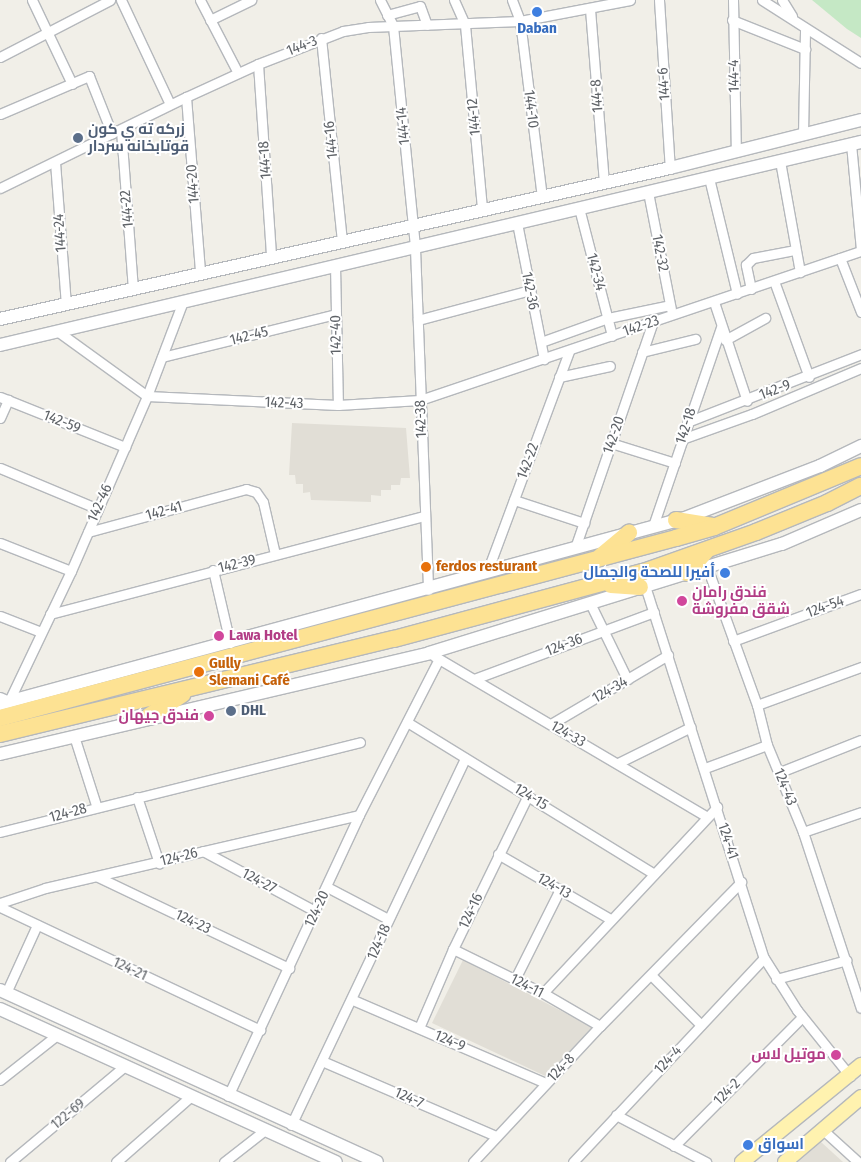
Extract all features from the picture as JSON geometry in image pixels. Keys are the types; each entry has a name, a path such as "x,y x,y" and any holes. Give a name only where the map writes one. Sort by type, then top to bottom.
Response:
{"highway":[{"path":"784,498 861,453"},
{"path":"5,707 175,671 714,527 861,466"},
{"path":"827,504 861,486"},
{"path":"0,734 394,639 596,584 707,550 861,492"},
{"path":"676,520 714,527"},
{"path":"596,560 628,533"},
{"path":"687,573 707,550"},
{"path":"596,584 643,587"},
{"path":"388,613 394,639"},
{"path":"363,620 370,645"},
{"path":"156,663 175,671"},
{"path":"149,716 191,688"}],"main road":[{"path":"0,319 200,272 413,227 670,168 861,120"},
{"path":"0,345 60,333 183,301 856,143"},
{"path":"5,707 156,663 428,590 676,520 764,488 861,446"},
{"path":"0,754 149,716 434,656 590,603 782,544 861,510"},
{"path":"3,992 228,1096 377,1162"},
{"path":"2,1012 57,1035 336,1162"},
{"path":"742,1162 850,1076 861,1065"},
{"path":"785,1162 861,1097"},
{"path":"243,1120 250,1106"}],"street":[{"path":"32,0 72,84"},
{"path":"0,57 110,0"},
{"path":"120,0 170,104"},
{"path":"200,0 238,73"},
{"path":"210,20 251,0"},
{"path":"380,0 393,26"},
{"name":"144-12","path":"454,0 465,24 482,210"},
{"name":"144-10","path":"512,0 520,21 542,197"},
{"name":"144-3","path":"0,188 121,130 170,104 321,38 368,27 520,21 630,0"},
{"name":"144-6","path":"659,0 670,168"},
{"name":"144-4","path":"733,0 736,152"},
{"path":"762,0 861,63"},
{"path":"782,0 793,18"},
{"path":"387,15 420,6 427,25"},
{"name":"144-8","path":"590,9 604,183"},
{"path":"732,20 805,49"},
{"name":"144-14","path":"393,26 415,248"},
{"path":"803,135 805,28"},
{"name":"144-16","path":"321,38 342,242"},
{"name":"144-18","path":"258,64 271,256"},
{"path":"0,114 89,76 112,134"},
{"name":"144-20","path":"186,97 200,272"},
{"name":"144-22","path":"121,130 133,288"},
{"path":"856,143 861,251"},
{"path":"780,161 800,272"},
{"name":"144-24","path":"55,162 66,304"},
{"path":"709,178 737,294"},
{"name":"142-32","path":"648,192 672,315"},
{"name":"142-34","path":"579,208 612,336"},
{"name":"142-36","path":"517,222 544,359"},
{"name":"142-38","path":"415,248 428,590"},
{"path":"751,289 746,265 753,258 795,250"},
{"name":"142-23","path":"420,400 774,282 861,251"},
{"path":"840,258 861,312"},
{"name":"142-40","path":"335,265 338,405"},
{"path":"774,282 809,377"},
{"path":"418,320 530,290"},
{"name":"142-46","path":"5,707 71,571 148,396 183,301"},
{"path":"714,302 725,340 747,401"},
{"path":"541,342 608,318 670,305"},
{"name":"142-45","path":"162,357 336,314"},
{"path":"725,340 765,318"},
{"name":"142-20","path":"576,548 653,322"},
{"name":"142-18","path":"653,526 721,327"},
{"path":"60,333 148,396"},
{"path":"642,352 695,339"},
{"name":"142-22","path":"487,572 569,351"},
{"name":"142-9","path":"687,422 809,377 861,354"},
{"path":"559,377 610,366"},
{"path":"682,439 752,414 861,368"},
{"name":"142-43","path":"148,396 338,405 420,400"},
{"path":"0,418 4,398"},
{"name":"142-59","path":"4,398 125,447"},
{"path":"611,443 675,463"},
{"path":"0,468 98,509"},
{"name":"142-41","path":"88,532 240,490 251,490 261,496 275,554"},
{"path":"514,500 584,523"},
{"name":"142-39","path":"50,614 424,516"},
{"path":"0,543 71,571"},
{"name":"124-43","path":"707,567 757,705 767,745 780,772 803,832 847,960 861,1008"},
{"path":"214,570 230,643"},
{"name":"124-41","path":"643,587 654,612 705,768 764,958 802,1017 850,1076"},
{"name":"124-54","path":"733,641 861,594"},
{"path":"590,603 606,630 627,679"},
{"name":"124-36","path":"474,679 654,612"},
{"path":"0,616 41,632"},
{"name":"124-34","path":"550,724 668,655"},
{"name":"124-33","path":"434,656 707,817"},
{"name":"124-20","path":"228,1096 359,815 407,722 434,656"},
{"path":"757,705 861,667"},
{"name":"124-15","path":"407,722 654,874"},
{"path":"618,763 691,727"},
{"path":"74,736 96,805"},
{"name":"124-28","path":"0,832 96,805 137,797 360,742"},
{"path":"780,772 860,743"},
{"path":"705,768 767,745"},
{"name":"124-18","path":"292,1125 353,1000 388,919 465,758"},
{"name":"124-16","path":"419,1028 498,854 528,796"},
{"path":"137,797 158,863"},
{"path":"543,993 610,919 717,807"},
{"path":"803,832 861,812"},
{"name":"124-26","path":"0,903 46,888 359,815"},
{"name":"124-27","path":"203,851 315,911"},
{"name":"124-13","path":"498,854 610,919"},
{"name":"124-23","path":"98,877 289,968"},
{"name":"124-8","path":"473,1162 600,1026 652,976 741,882"},
{"path":"327,887 388,919"},
{"path":"514,978 560,889"},
{"name":"124-21","path":"0,907 260,1030"},
{"path":"3,992 37,925"},
{"name":"124-11","path":"453,950 514,978 600,1026"},
{"name":"124-4","path":"573,1162 764,958"},
{"path":"776,979 847,960"},
{"path":"851,974 861,970"},
{"path":"652,976 701,1025"},
{"name":"124-9","path":"353,1000 546,1083"},
{"name":"124-2","path":"674,1146 802,1017"},
{"path":"0,1080 57,1035"},
{"name":"124-7","path":"322,1061 496,1136"},
{"name":"122-69","path":"10,1162 125,1066"},
{"path":"116,1162 192,1096"},
{"path":"616,1114 706,1162"},
{"path":"224,1162 265,1130"},
{"path":"823,1130 858,1162"}],"shaded area":[{"path":"292,423 406,428 410,478 401,478 400,485 391,485 391,490 381,490 381,496 371,495 371,502 311,500 310,492 303,493 303,484 296,484 295,475 289,475"},
{"path":"463,960 598,1030 554,1080 432,1023"},
{"path":"821,1142 843,1162 798,1162"}],"green space":[{"path":"812,0 861,0 861,38 847,29"}],"place":[{"name":"Daban","path":"537,12"},
{"name":"زركه ته ي كون قوتابخانه سردار","path":"78,138"},
{"name":"ferdos resturant","path":"426,567"},
{"name":"أفيرا للصحة والجمال","path":"725,573"},
{"name":"فندق رامان شقق مفروشة","path":"682,601"},
{"name":"Lawa Hotel","path":"219,636"},
{"name":"Gully Slemani Café","path":"199,672"},
{"name":"DHL","path":"231,711"},
{"name":"فندق جيهان","path":"209,716"},
{"name":"موتيل لاس","path":"836,1055"},
{"name":"اسواق","path":"748,1145"}]}
